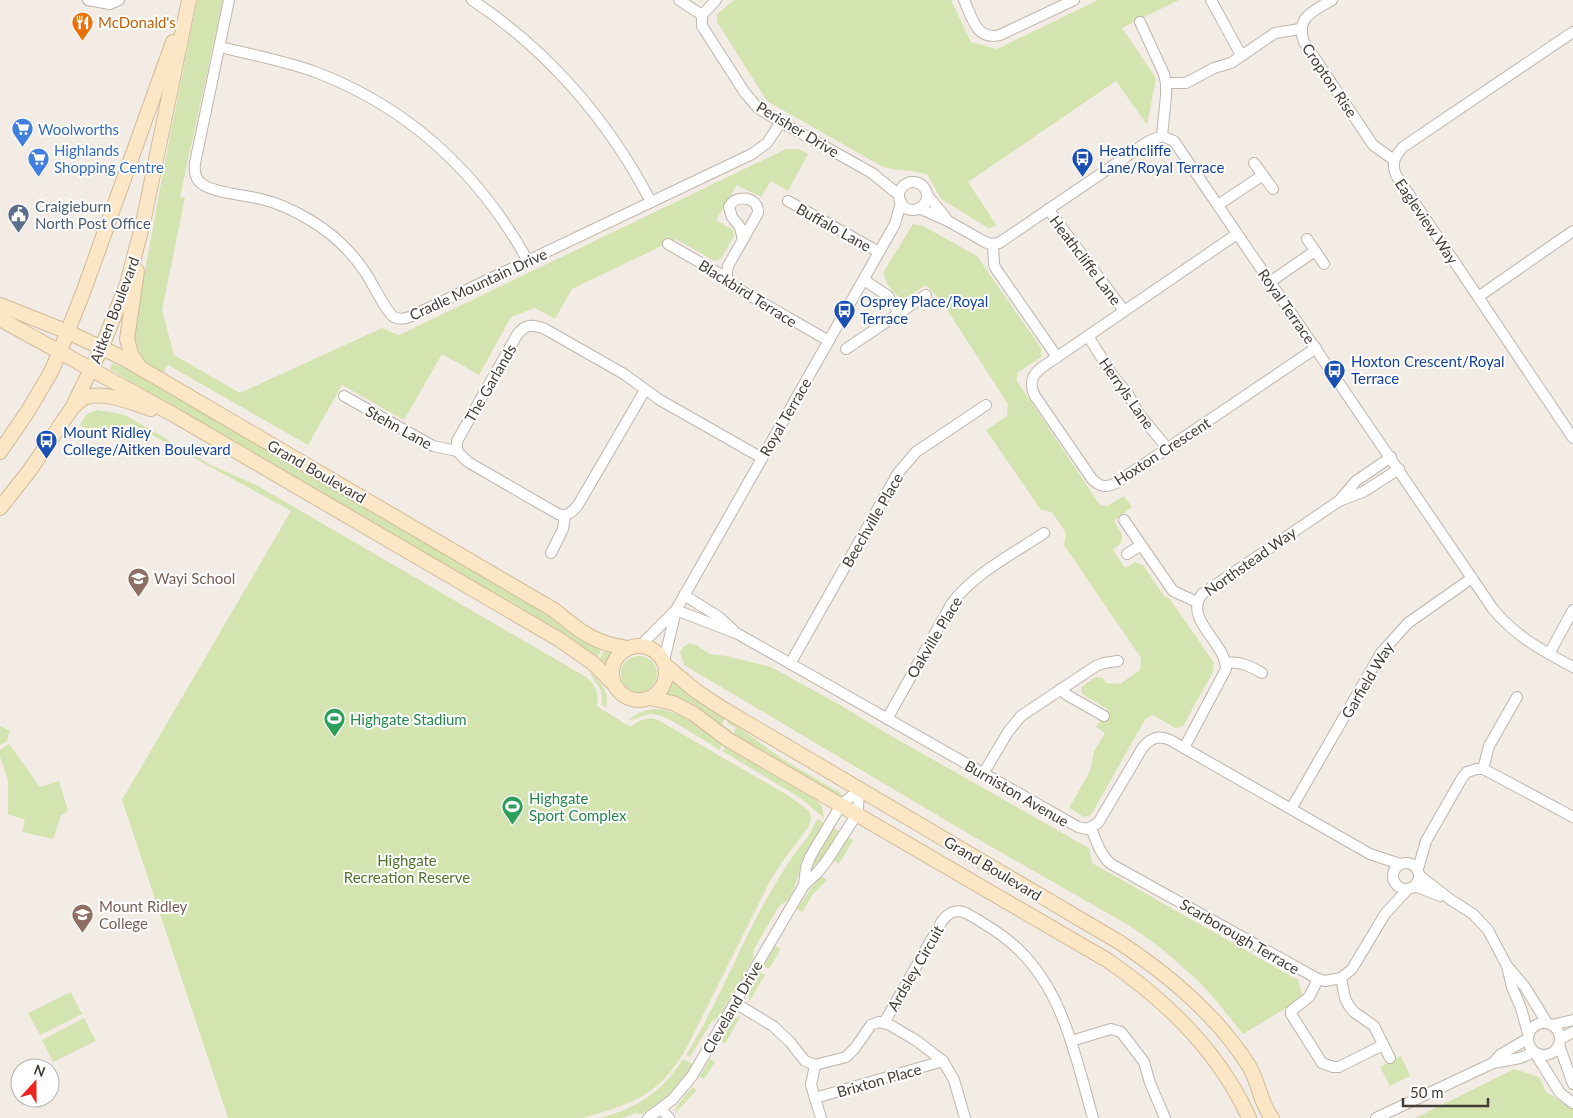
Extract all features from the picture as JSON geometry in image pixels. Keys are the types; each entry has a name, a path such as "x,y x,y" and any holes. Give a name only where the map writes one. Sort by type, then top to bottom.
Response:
{"street":[{"path":"88,0 110,4 119,0"},
{"name":"Aitken Boulevard","path":"0,508 30,470 72,408 101,348 127,284 142,223 188,0"},
{"name":"Aitken Boulevard","path":"0,452 28,411 51,372 68,332 188,0"},
{"name":"Cradle Mountain Drive","path":"229,0 194,170 196,176 202,184 208,187 275,204 297,213 327,232 354,256 390,314 397,318 407,318 416,314 752,154 767,143 781,122"},
{"path":"472,0 514,30 575,90 615,140 651,202"},
{"path":"678,0 702,15 716,0"},
{"path":"964,0 978,29 984,36 989,37 1000,35 1074,0"},
{"path":"1211,0 1241,54"},
{"name":"Cropton Rise","path":"1332,0 1308,16 1301,24 1300,29 1304,42 1373,145 1394,160"},
{"name":"Perisher Drive","path":"702,15 701,20 705,32 745,93 758,108 872,173 907,183"},
{"path":"948,221 927,195 924,186 916,182 907,183 901,188 900,199 908,209 916,209 948,221 976,238 994,244 1003,241 1149,141 1162,136 1166,83 1164,74 1140,22"},
{"path":"1166,83 1186,83 1209,70 1231,63 1241,54 1256,47 1275,33 1300,29"},
{"name":"Eagleview Way","path":"1572,35 1403,147 1394,160 1396,175 1572,434"},
{"path":"220,47 265,57 317,72 368,96 405,119 442,149 483,192 511,231 528,261"},
{"name":"Royal Terrace","path":"1162,136 1176,144 1503,621 1523,638 1573,667"},
{"path":"1254,162 1273,189"},
{"name":"Perisher Drive","path":"872,173 900,199"},
{"path":"1218,205 1263,175"},
{"path":"916,209 925,203 927,195"},
{"name":"Royal Terrace","path":"665,664 676,610 895,224 900,199"},
{"name":"Buffalo Lane","path":"788,201 879,252"},
{"name":"Royal Terrace","path":"895,224 916,209"},
{"name":"Heathcliffe Lane","path":"1048,209 1124,311"},
{"path":"140,368 131,354 127,340 142,223"},
{"path":"1478,297 1573,231"},
{"name":"Hoxton Crescent","path":"1237,234 1035,372 1031,381 1032,389 1096,484 1104,487 1116,483 1316,348"},
{"path":"1307,239 1324,264"},
{"path":"728,278 728,266 743,240"},
{"name":"Blackbird Terrace","path":"668,244 728,278 732,285 829,342"},
{"path":"994,244 994,265 996,269 1057,357"},
{"path":"1270,282 1315,251"},
{"path":"864,280 888,296 899,313"},
{"path":"846,349 926,295"},
{"name":"Grand Boulevard","path":"0,305 68,332 140,368 546,605 591,638 608,645 634,647"},
{"name":"Grand Boulevard","path":"0,319 176,416 560,640 594,664 614,684"},
{"name":"The Garlands","path":"457,451 456,445 459,437 517,335 522,328 537,326 624,374 645,390 762,458"},
{"name":"Herryls Lane","path":"1088,336 1113,376 1128,394 1142,418 1168,449"},
{"path":"457,451 468,462 558,514 565,515 573,511 578,505 645,390"},
{"path":"72,408 86,397 109,396 176,416"},
{"name":"Stehn Lane","path":"344,396 433,446 457,451"},
{"name":"Beechville Place","path":"790,664 898,473 907,461 916,452 986,405"},
{"name":"Northstead Way","path":"1339,501 1356,481 1391,457"},
{"name":"Northstead Way","path":"1226,663 1224,656 1196,611 1197,602 1202,594 1339,501 1363,492 1399,469"},
{"path":"551,554 563,529 565,515"},
{"path":"1124,520 1173,591 1197,602"},
{"name":"Oakville Place","path":"886,719 960,592 975,579 1044,533"},
{"path":"1127,554 1141,545"},
{"name":"Garfield Way","path":"1291,810 1380,653 1408,623 1472,578"},
{"name":"Burniston Avenue","path":"684,595 719,617 738,634"},
{"name":"Royal Terrace","path":"634,647 676,610"},
{"name":"Burniston Avenue","path":"676,610 738,634 1071,824 1084,829 1091,828"},
{"path":"1549,654 1573,610"},
{"path":"634,647 654,650 665,664 665,681 662,688 650,698 631,699 622,695 614,684 612,669 614,661 620,653 634,647"},
{"path":"983,774 1015,722 1021,716 1096,666 1118,661"},
{"path":"1184,748 1224,676 1226,663 1239,662 1262,673"},
{"name":"Grand Boulevard","path":"665,664 696,691 720,707 1119,942 1168,976 1196,1002 1236,1047 1250,1068 1263,1103 1272,1118"},
{"path":"1061,689 1067,695 1104,716"},
{"path":"1482,769 1489,746 1517,697"},
{"name":"Grand Boulevard","path":"650,698 674,703 694,714 728,739 1107,960 1136,980 1168,1007 1199,1039 1231,1084 1249,1118"},
{"path":"1091,828 1102,818 1148,742 1152,738 1162,737 1370,854 1403,864 1412,864 1451,900 1481,921 1494,939 1507,966 1512,987 1521,1008 1530,1048 1560,1093 1573,1103"},
{"path":"1385,914 1394,879 1394,871 1426,841 1462,778 1472,770 1482,769 1573,817"},
{"name":"Cleveland Drive","path":"804,885 806,868 810,857 841,805 860,790"},
{"name":"Cleveland Drive","path":"648,1118 673,1099 692,1076 804,885 826,862 857,814 860,790"},
{"name":"Scarborough Terrace","path":"1091,828 1098,846 1111,864 1318,979 1341,978"},
{"path":"1390,1058 1374,1026 1354,1012 1349,1006 1345,998 1341,978 1352,969 1385,914 1411,888 1419,872 1426,841"},
{"path":"1370,854 1400,888 1411,888 1451,900"},
{"name":"Ardsley Circuit","path":"884,1023 942,920 952,912 961,911 994,930 1018,949 1040,974 1060,1010 1094,1118"},
{"path":"1507,966 1526,987 1550,1024 1559,1034 1573,1084"},
{"path":"1318,979 1308,997 1290,1011 1322,1063 1339,1067 1383,1045"},
{"path":"735,1003 773,1026 790,1042 805,1061 815,1065 811,1079 821,1118"},
{"path":"1493,1063 1500,1055 1528,1036 1530,1029 1538,1024 1573,1020"},
{"name":"Ardsley Circuit","path":"815,1065 846,1057 871,1025 879,1022 884,1023 917,1041 943,1061 954,1080 965,1118"},
{"path":"1070,1041 1111,1030 1121,1032 1144,1062 1150,1083 1165,1118"},
{"path":"1376,1118 1493,1063 1535,1053 1552,1054 1560,1042 1573,1032"},
{"name":"Brixton Place","path":"815,1098 943,1061"},
{"path":"661,1109 669,1118"}],"green space":[{"path":"197,0 223,0 180,197 185,198 162,310 174,355 240,393 382,328 399,335 786,149 798,149 808,154 788,191 771,181 761,197 737,185 716,220 733,230 734,236 721,259 714,261 676,239 572,289 555,319 535,308 511,317 479,375 442,354 404,420 342,385 308,445 168,365 163,373 143,361 136,353 133,337"},
{"path":"734,0 951,0 971,42 997,49 1098,0 1179,0 1122,28 1156,78 1147,125 1116,81 968,182 997,226 988,228 941,199 927,174 883,167 767,101 717,22 717,14"},
{"path":"913,224 923,226 977,256 1041,348 1041,357 1017,373 1017,381 1100,505 1107,506 1124,496 1132,507 1114,521 1122,535 1121,543 1113,550 1125,568 1135,562 1143,565 1164,596 1170,599 1214,663 1213,672 1183,726 1175,728 1153,715 1146,718 1091,815 1084,817 1069,808 1090,771 1094,751 1105,733 1096,727 1107,709 1081,693 1081,687 1096,677 1103,678 1106,683 1120,684 1140,670 1141,658 1064,545 1066,533 1052,512 1041,510 986,430 1007,416 1008,404 942,302 926,285 904,299 896,295 887,284 884,271"},
{"path":"112,363 128,369 548,615 577,637 601,650 597,658 563,635 123,377 110,369"},
{"name":"Highgate Recreation Reserve","path":"97,410 127,416 211,465 258,486 586,677 596,690 598,697 597,706 627,725 632,726 641,720 647,719 658,720 789,796 809,811 811,818 809,826 771,879 686,1049 665,1078 654,1088 643,1096 617,1108 583,1118 228,1118 122,800 291,511 132,424 90,432 80,425 87,414"},
{"path":"690,643 710,654 771,667 1089,848 1092,863 1298,980 1303,998 1243,1034 1195,978 1162,949 1130,926 969,834 684,665 680,652 683,647"},
{"path":"604,651 616,654 609,670 599,661"},
{"path":"639,656 646,657 652,661 656,667 656,681 652,687 646,691 639,692 632,691 626,687 622,681 621,674 622,667 626,661 632,657"},
{"path":"591,673 606,693 606,708 602,705 601,690"},
{"path":"668,677 725,718 722,725 731,730 729,732 688,702 662,693 667,686"},
{"path":"653,709 672,712 681,716 722,745 719,750 677,724 654,714 628,720 640,712"},
{"path":"729,720 781,758 842,794 843,797 733,734 736,728 727,723"},
{"path":"0,726 8,730 10,729 7,741 0,745"},
{"path":"9,744 40,787 59,781 68,811 61,815 53,839 22,832 25,820 8,814 8,780 0,757 0,750"},
{"path":"725,747 816,800 822,806 824,818 799,797 722,751"},
{"path":"818,819 824,823 803,859 794,889 788,900 779,906 754,949 753,959 719,1017 712,1021 690,1057 686,1055 702,1028 773,887"},
{"path":"833,828 839,831 819,864 811,872 813,861"},
{"path":"846,836 853,840 839,864 832,859"},
{"path":"821,876 827,880 813,894 802,912 797,909 809,891"},
{"path":"775,946 781,949 769,969 764,966"},
{"path":"760,972 765,975 749,1002 748,993"},
{"path":"71,992 82,1014 40,1035 28,1013"},
{"path":"741,1015 725,1044 720,1041 732,1021"},
{"path":"84,1018 96,1041 60,1059 51,1058 42,1040"},
{"path":"1401,1056 1410,1076 1390,1086 1380,1067"},
{"path":"683,1059 694,1065 676,1089 659,1103 642,1114 635,1113 623,1118 600,1118 626,1109 648,1097 666,1081"},
{"path":"710,1059 715,1062 704,1079 699,1077"},
{"path":"1514,1069 1539,1077 1546,1092 1573,1109 1573,1118 1415,1118"},
{"path":"692,1087 697,1090 675,1113 676,1107"}],"place":[{"name":"McDonald's","path":"82,41"},
{"name":"Woolworths","path":"22,148"},
{"name":"Highlands Shopping Centre","path":"38,178"},
{"name":"Heathcliffe Lane/Royal Terrace","path":"1083,178"},
{"name":"Craigieburn North Post Office","path":"19,234"},
{"name":"Osprey Place/Royal Terrace","path":"844,329"},
{"name":"Hoxton Crescent/Royal Terrace","path":"1335,389"},
{"name":"Mount Ridley College/Aitken Boulevard","path":"47,460"},
{"name":"Wayi School","path":"138,597"},
{"name":"Highgate Stadium","path":"334,738"},
{"name":"Highgate Sport Complex","path":"513,826"},
{"name":"Mount Ridley College","path":"83,934"}]}
